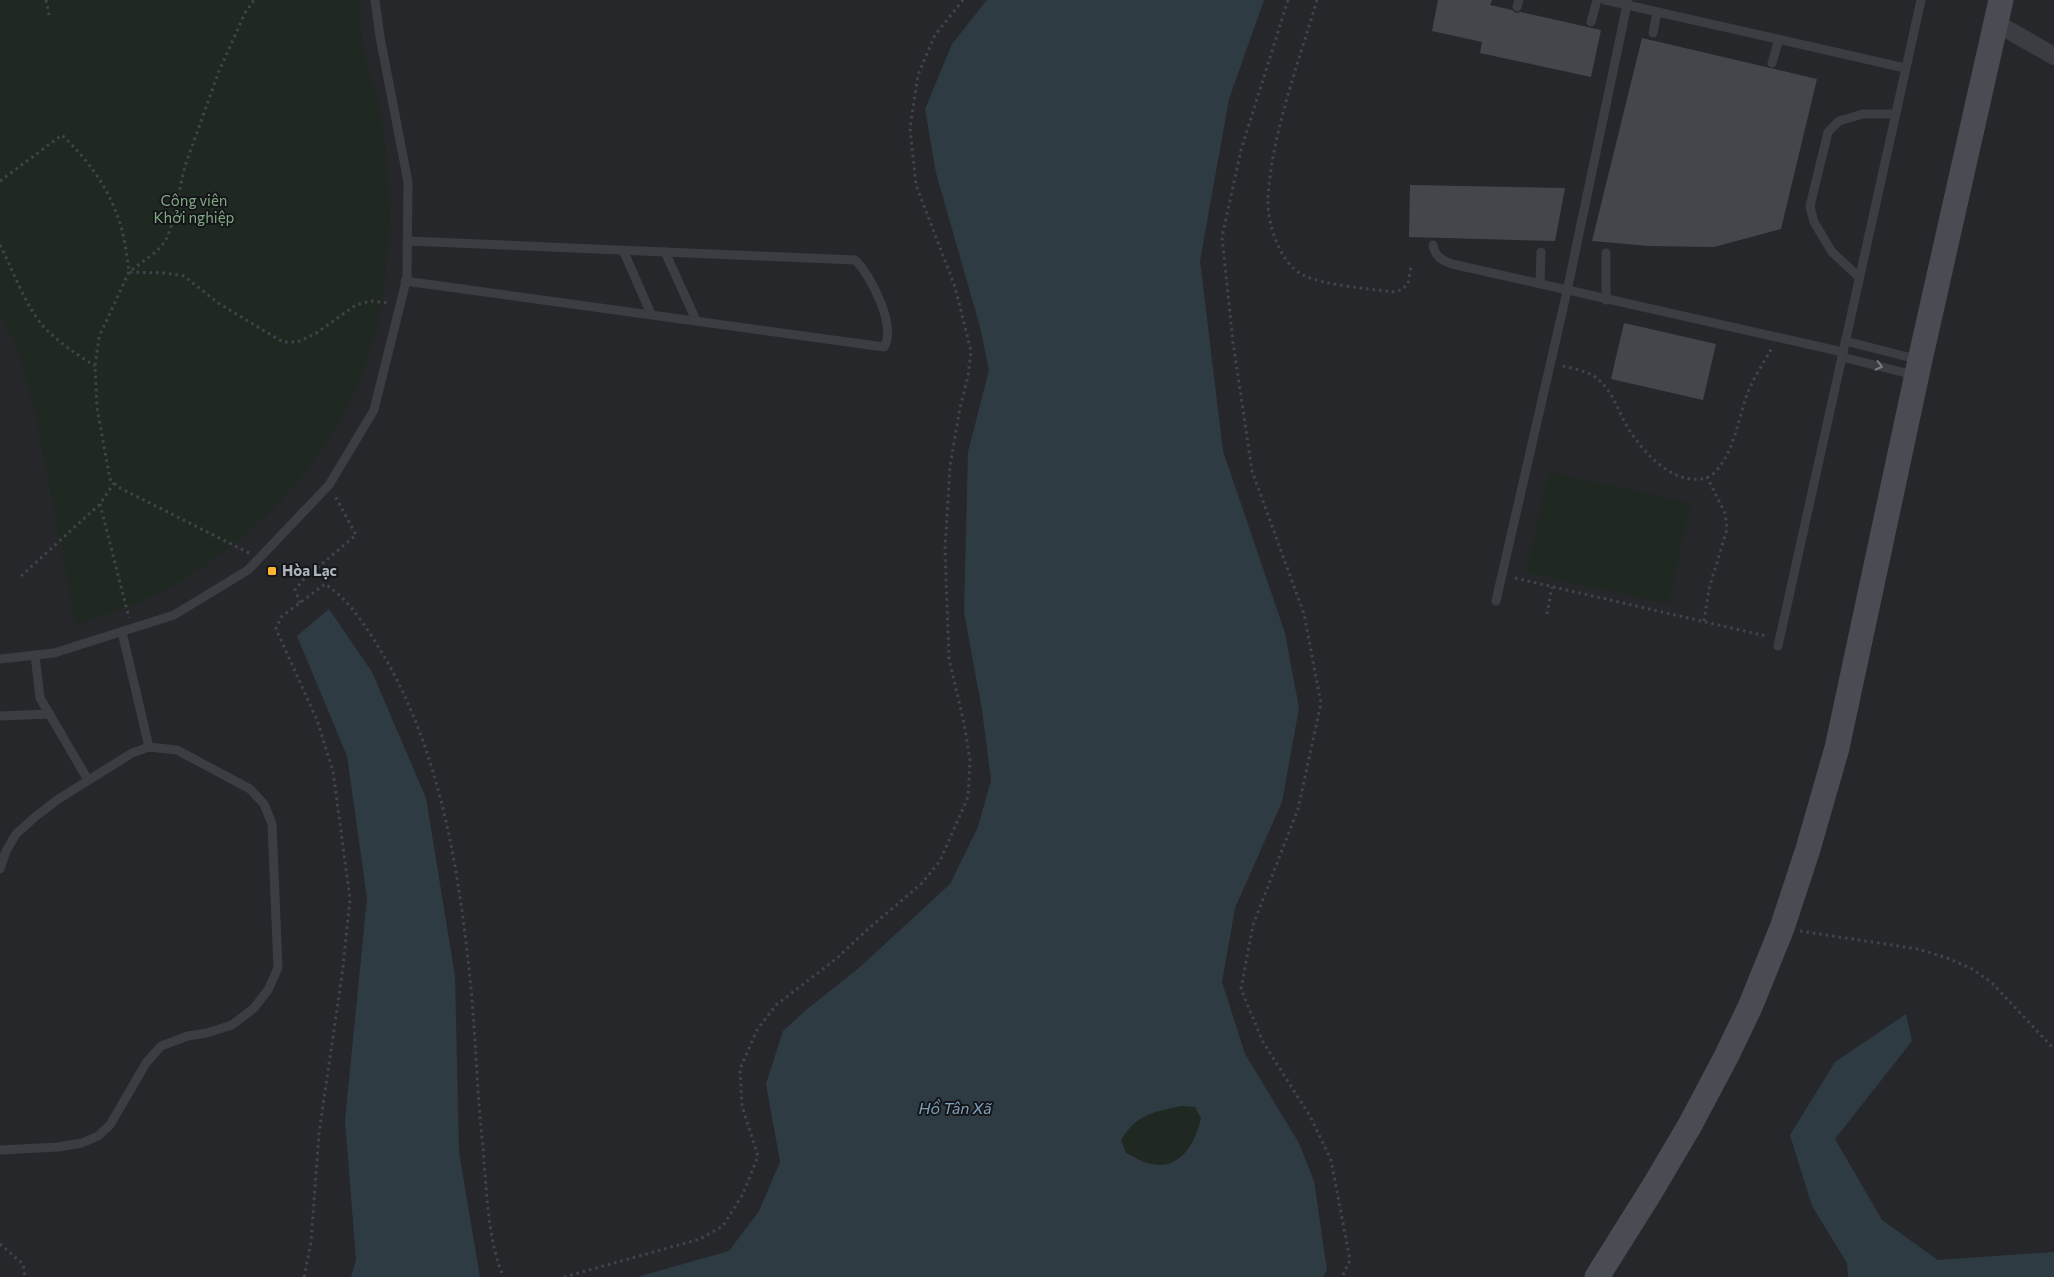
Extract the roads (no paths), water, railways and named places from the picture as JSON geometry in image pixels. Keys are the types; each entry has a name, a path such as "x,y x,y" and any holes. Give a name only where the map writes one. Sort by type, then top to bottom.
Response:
{"street":[{"path":"1596,1277 1651,1191 1690,1125 1750,1007 1782,928 1808,849 1837,748 1918,368 1998,12 2054,56"}],"lane":[{"path":"0,659 54,653 174,615 248,570 329,485 374,410 405,282 408,182 380,36 375,0"},
{"path":"1590,22 1597,0"},
{"path":"1605,0 1627,2 1656,12 1905,68"},
{"path":"1778,646 1921,0"},
{"path":"1496,601 1567,291 1627,2"},
{"path":"1653,33 1656,12"},
{"path":"1772,63 1779,39"},
{"path":"1859,277 1832,252 1814,222 1810,206 1828,132 1839,121 1863,114 1895,114"},
{"path":"405,282 884,347 888,340 887,321 879,300 861,265 855,260 407,241"},
{"path":"1433,245 1434,252 1441,259 1452,264 1842,354 1918,368"},
{"path":"623,250 651,314"},
{"path":"664,252 696,320"},
{"path":"1540,284 1541,252"},
{"path":"1606,253 1606,300"},
{"path":"1845,341 1918,368"},
{"path":"122,632 148,747"},
{"path":"35,655 40,698 88,780"},
{"path":"0,716 50,714"},
{"path":"0,869 6,851 16,834 56,800 132,753 148,747 177,750 250,789 264,804 272,824 278,968 268,990 254,1008 232,1025 207,1033 188,1036 161,1046 146,1063 110,1125 98,1136 82,1143 58,1147 0,1150"}],"water":[{"name":"Hồ Tân Xã","path":"987,0 1264,0 1229,99 1200,261 1223,451 1285,633 1299,708 1282,802 1235,908 1222,982 1245,1054 1299,1143 1314,1181 1327,1270 1323,1277 637,1277 729,1251 759,1211 780,1162 766,1084 783,1031 860,967 950,884 978,827 991,780 982,710 964,612 968,452 989,370 980,327 936,173 925,109 952,44","holes":["1181,1106 1195,1107 1201,1118 1199,1127 1191,1145 1179,1159 1162,1165 1152,1164 1126,1153 1121,1140 1127,1131 1140,1119 1171,1108"]},
{"path":"329,609 372,672 426,798 455,976 459,1152 480,1277 351,1277 356,1260 345,1120 367,898 347,756 297,636"},
{"path":"1906,1014 1912,1041 1835,1139 1882,1220 1938,1260 2053,1252 2054,1277 1848,1277 1847,1263 1812,1206 1790,1135 1835,1062"}],"place":[{"name":"Hòa Lạc","path":"272,571"}],"park label":[{"name":"Công viên Khởi nghiệp","path":"194,210"}]}
